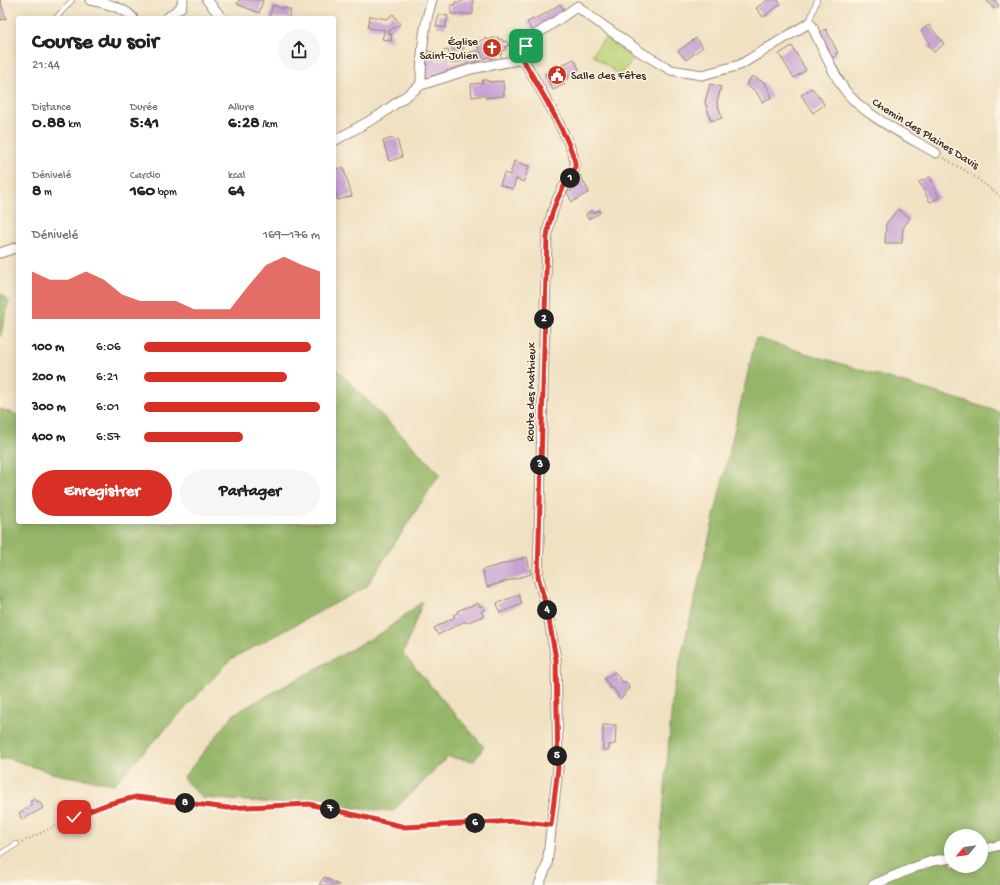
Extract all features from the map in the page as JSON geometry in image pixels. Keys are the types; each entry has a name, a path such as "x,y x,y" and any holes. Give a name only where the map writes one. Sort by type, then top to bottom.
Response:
{"street":[{"path":"90,0 111,4 131,16"},
{"path":"170,16 181,7 183,0"},
{"path":"207,0 220,16"},
{"path":"421,85 421,60 432,0"},
{"path":"336,140 380,116 421,85 471,69 523,60 526,46 537,34 579,3 584,12 642,53 671,70 702,75 740,65 809,23"},
{"name":"Chemin des Plaines Davis","path":"809,23 812,26 844,89 857,103 870,114 936,153"},
{"name":"Route des Mathieux","path":"523,60 550,106 572,150 575,165 572,175 563,188 552,211 549,220 546,245 538,577 547,609 556,659 558,768 547,865 539,885"},
{"path":"0,253 16,248"},
{"path":"988,848 1000,845"},
{"path":"873,885 912,868 932,861 944,859"}],"lane":[{"path":"58,16 72,0"},
{"path":"809,23 819,0"},
{"path":"0,854 17,844"}],"path":[{"name":"Chemin des Plaines Davis","path":"936,153 971,174 1000,196"},
{"path":"17,844 74,817 108,804 136,797 228,808 309,804 405,827 517,821 551,825"}],"green space":[{"path":"605,38 633,59 620,76 592,54"},
{"path":"0,293 9,301 0,337"},
{"path":"756,338 1000,412 1000,885 657,885 673,692"},
{"path":"336,369 440,474 366,587 231,659 114,784 55,774 8,758 0,760 0,409 16,414 16,524 336,524"},
{"path":"423,601 403,654 484,747 474,761 448,757 393,811 202,798 183,778 234,714 383,632"}],"building":[{"path":"0,0 6,19 0,20"},
{"path":"239,0 263,0 259,13 237,4"},
{"path":"462,0 473,0 473,14 451,14 451,5 455,5 455,2 462,2"},
{"path":"768,0 778,0 781,4 763,17 756,8"},
{"path":"995,0 999,6 994,9 987,1"},
{"path":"560,4 566,12 533,32 527,22 543,15"},
{"path":"273,5 291,10 289,16 270,16"},
{"path":"393,14 400,24 389,31 389,34 392,34 391,41 382,39 385,30 368,28 370,16 387,19"},
{"path":"439,15 448,16 445,28 436,26"},
{"path":"929,25 944,44 934,52 928,45 930,43 921,31"},
{"path":"826,29 838,53 835,54 836,56 831,58 820,32"},
{"name":"Église Saint-Julien","path":"498,37 499,40 502,39 503,42 506,41 509,45 501,52 502,54 500,55 502,58 493,62 490,56 484,59 476,43 486,38 487,40"},
{"path":"696,38 703,47 686,60 678,51"},
{"path":"463,42 464,49 452,50 451,44"},
{"path":"792,46 806,70 794,78 779,54"},
{"path":"448,50 451,64 465,60 463,55 477,50 481,60 426,78 425,51 436,52 437,61 444,60 442,51"},
{"name":"Salle des Fêtes","path":"574,59 579,69 563,81 565,84 553,90 545,74 553,70 551,67 557,64 558,67"},
{"path":"752,76 765,83 772,97 762,102 756,91 746,85"},
{"path":"482,80 488,80 488,82 503,81 504,96 485,98 485,95 472,97 471,84 483,83"},
{"path":"710,84 721,87 717,102 722,118 711,121 705,102"},
{"path":"812,88 819,98 820,97 824,105 813,113 801,95"},
{"path":"393,138 394,140 397,139 402,157 389,161 383,141"},
{"path":"514,161 529,166 524,182 516,179 513,189 500,185 504,173 510,175"},
{"path":"343,167 352,196 338,200 336,194 336,169"},
{"path":"580,175 589,192 572,202 567,192 580,186 576,177"},
{"path":"930,177 939,198 930,202 919,182"},
{"path":"898,209 910,218 903,228 902,243 885,243 886,224"},
{"path":"592,210 594,213 599,210 600,213 588,219 586,214"},
{"path":"527,557 531,574 487,587 482,570"},
{"path":"519,595 522,604 500,613 497,603"},
{"path":"478,603 480,607 483,605 485,610 481,611 483,616 466,623 465,621 438,635 434,628 455,617 453,615 458,613 457,611"},
{"path":"615,672 622,682 626,682 629,687 628,690 624,692 625,695 620,699 613,688 611,689 604,679"},
{"path":"603,725 616,725 615,744 609,745 609,750 603,750"},
{"path":"35,799 37,802 39,801 43,808 22,820 19,813 32,805 30,802"},
{"path":"324,877 339,885 319,885"}],"place":[{"name":"Église Saint-Julien","path":"492,48"},
{"name":"Salle des Fêtes","path":"557,75"}],"route":[{"path":"74,817 108,804 136,797 201,806 228,808 309,804 405,827 517,821 551,825 558,768 556,659 547,609 538,577 544,319 549,220 563,188 572,175 575,165 572,150 550,106 523,60 526,46"}]}
